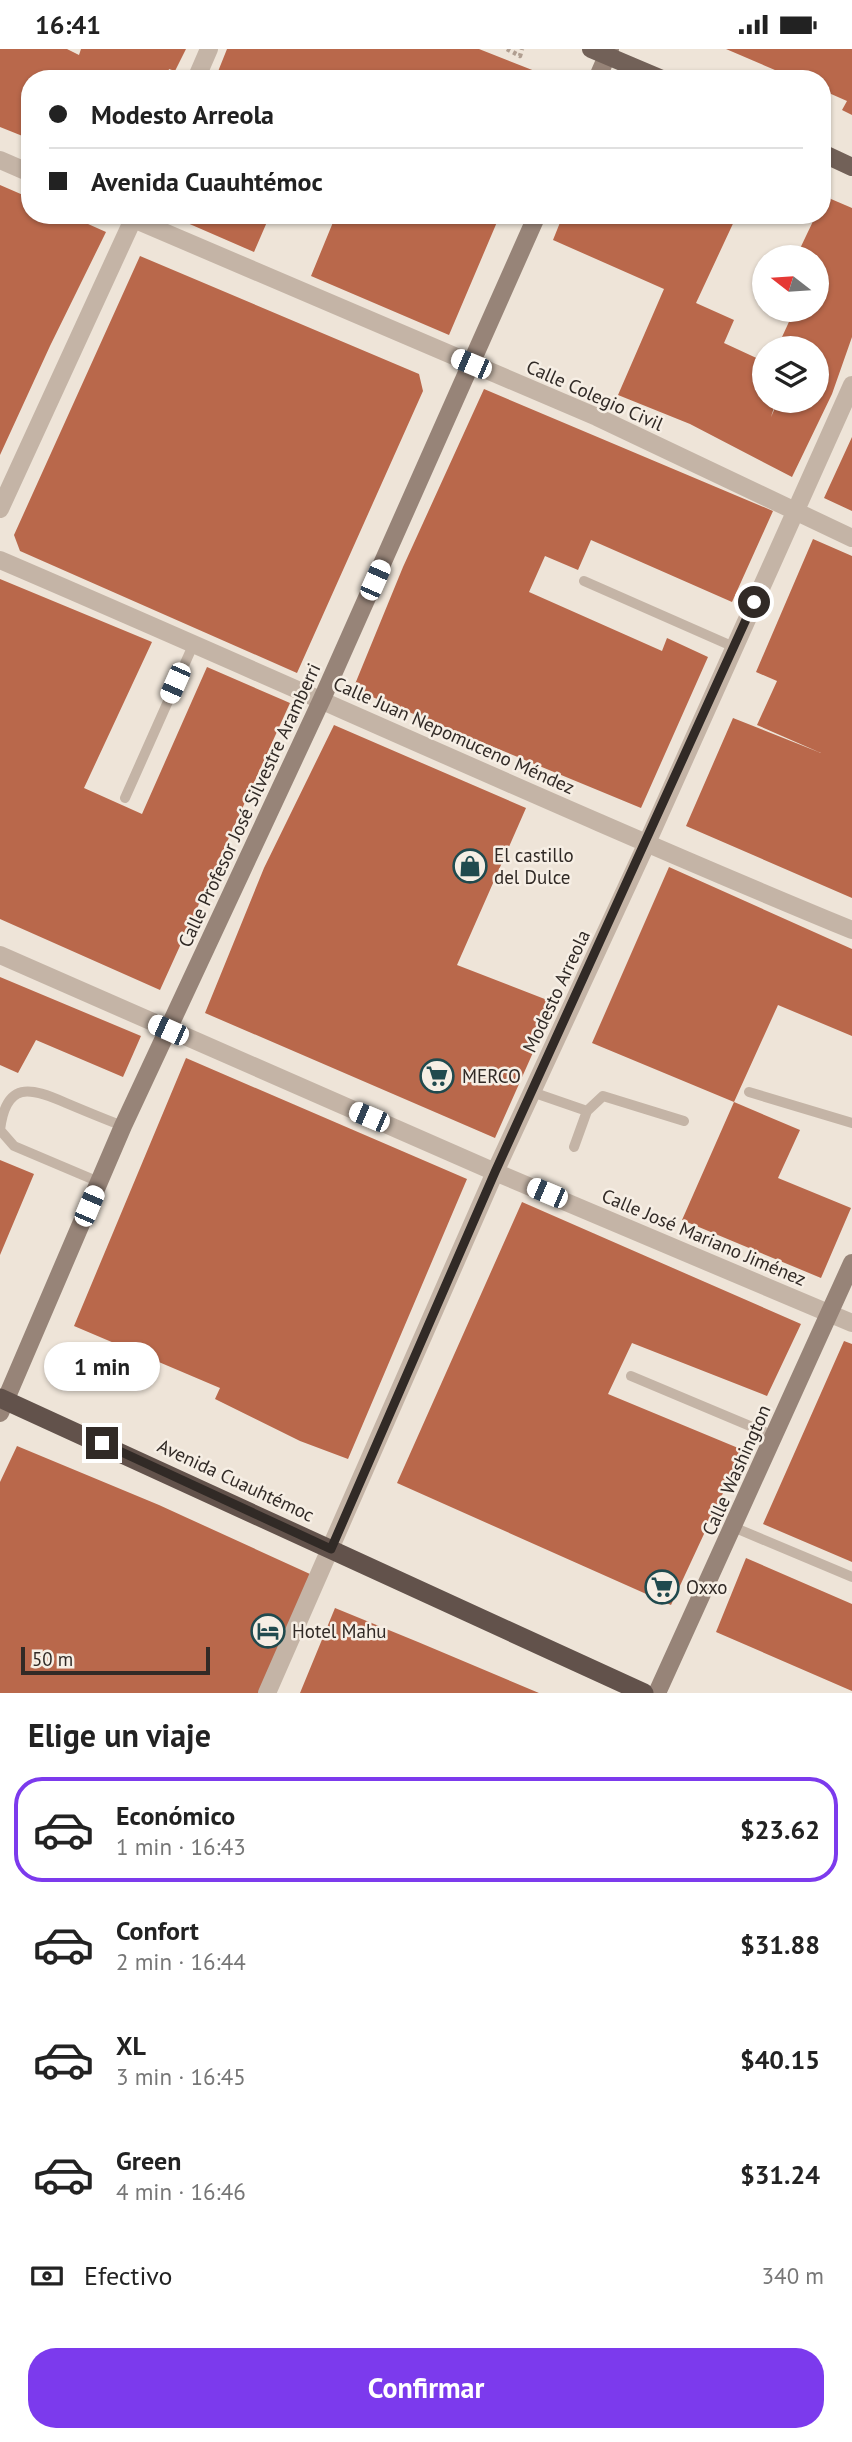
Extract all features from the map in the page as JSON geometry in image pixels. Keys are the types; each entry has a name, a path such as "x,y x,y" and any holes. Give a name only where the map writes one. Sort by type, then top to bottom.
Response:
{"highway":[{"name":"Avenida Cuauhtémoc","path":"2,1404 331,1549 644,1693"}],"main road":[{"path":"599,70 602,52 642,70"},
{"path":"831,157 852,167"},
{"name":"Calle Profesor José Silvestre Aramberri","path":"2,1404 123,1126 322,699 533,224"},
{"name":"Calle Washington","path":"657,1693 852,1263"}],"street":[{"path":"200,70 209,49"},
{"path":"0,160 21,169"},
{"path":"0,509 128,224"},
{"name":"Calle Colegio Civil","path":"147,224 597,417 852,538"},
{"name":"Modesto Arreola","path":"267,1693 495,1172 646,845 852,385"},
{"name":"Calle Juan Nepomuceno Méndez","path":"0,561 322,699 646,845 852,930"},
{"name":"Calle José Mariano Jiménez","path":"0,955 495,1172 852,1323"}],"lane":[{"path":"584,581 734,647"},
{"path":"125,798 194,643"},
{"path":"99,1182 14,1146 0,1130 6,1104 15,1094 32,1089 123,1126"},
{"path":"532,1092 587,1111"},
{"path":"750,1092 852,1123"},
{"path":"574,1147 587,1111 603,1096 684,1121"},
{"path":"631,1376 774,1436"},
{"path":"733,1527 852,1577"}],"path":[{"path":"507,50 520,56 522,49"}],"building":[{"path":"0,49 67,49 79,55 81,49 186,49 176,70 21,70 21,135 0,127"},
{"path":"227,49 479,49 532,70 219,70"},
{"path":"726,49 852,49 852,115 842,110 847,101 831,94 831,70 775,70"},
{"path":"0,185 21,194 21,224 88,224 106,232 0,455"},
{"path":"831,199 852,208 852,337 829,400 829,336 782,336 789,322 830,322 830,245 802,245 812,224 831,224"},
{"path":"190,224 266,224 254,252"},
{"path":"332,224 496,224 449,335 311,276"},
{"path":"559,224 733,224 696,303 734,320 724,343 752,356 752,413 772,413 771,417 773,413 823,413 792,477 690,424 618,395 664,289 553,240"},
{"path":"140,256 419,374 423,391 297,673 20,551 14,535"},
{"path":"484,389 773,511 732,602 591,540 578,570 545,556 529,592 662,651 667,638 708,657 641,808 353,689 403,567"},
{"path":"852,437 852,511 824,498"},
{"path":"813,539 852,556 852,898 686,826 733,718 821,753 757,725 777,681 756,672"},
{"path":"0,579 152,642 84,788 142,814 207,667 290,703 160,990 0,919"},
{"path":"334,725 526,808 457,965 555,1003 495,1138 205,1013 264,868"},
{"path":"669,867 852,949 852,1036 778,1005 734,1102 592,1043"},
{"path":"0,977 141,1036 123,1077 36,1040 18,1073 0,1065"},
{"path":"186,1058 467,1179 348,1459 300,1441 215,1399 220,1388 74,1326"},
{"path":"734,1102 800,1130 778,1178 851,1208 821,1278 682,1220"},
{"path":"0,1160 34,1174 0,1255"},
{"path":"522,1202 801,1324 767,1396 632,1343 608,1394 743,1450 671,1605 397,1483"},
{"path":"844,1341 852,1344 852,1562 763,1524"},
{"path":"17,1446 159,1505 310,1574 259,1693 0,1693 0,1482"},
{"path":"746,1558 852,1604 852,1691 716,1632"},
{"path":"335,1608 418,1642 539,1693 300,1693"}],"place":[{"name":"El castillo del Dulce","path":"470,866"},
{"name":"MERCO","path":"437,1076"},
{"name":"Oxxo","path":"662,1587"},
{"name":"Hotel Mahu","path":"268,1631"}],"route":[{"path":"102,1443 331,1549 495,1172 646,845 754,602"}]}
